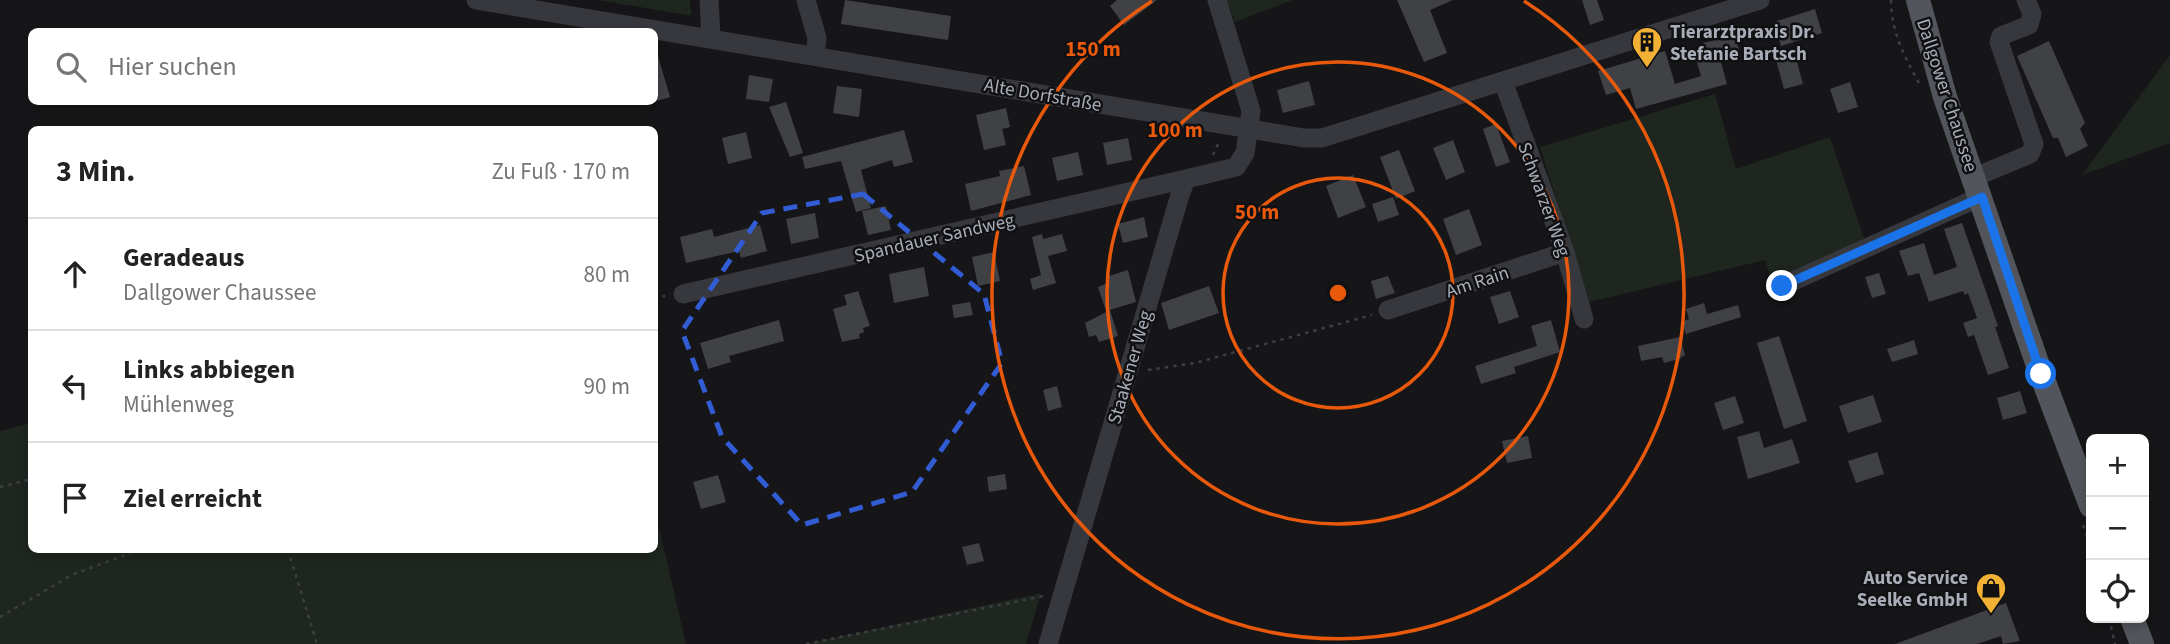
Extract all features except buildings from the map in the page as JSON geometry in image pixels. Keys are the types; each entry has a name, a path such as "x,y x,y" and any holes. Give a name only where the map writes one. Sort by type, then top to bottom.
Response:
{"main road":[{"name":"Dallgower Chaussee","path":"1918,0 1945,97 2041,374 2088,497"},
{"path":"2134,623 2142,644"}],"street":[{"name":"Alte Dorfstraße","path":"476,0 649,28"},
{"path":"709,0 711,38"},
{"path":"806,0 817,38 814,56"},
{"path":"1186,179 1236,167 1245,153 1251,111 1217,0"},
{"name":"Alte Dorfstraße","path":"658,29 1249,129 1322,138 1760,0"},
{"path":"1782,286 1978,187 2029,154 2034,144 1999,42 2001,36 2029,25 2032,14 2026,0"},
{"name":"Schwarzer Weg","path":"1503,81 1565,252 1584,318"},
{"name":"Spandauer Sandweg","path":"683,294 1186,179"},
{"name":"Staakener Weg","path":"1048,644 1186,179"},
{"name":"Am Rain","path":"1388,310 1565,252"}],"path":[{"path":"1891,0 1891,17 1902,53 1912,48"},
{"path":"1129,365 1149,370 1195,363 1388,310"},
{"path":"0,487 28,480"},
{"path":"0,617 72,575 130,553"},
{"path":"289,553 317,644"},
{"path":"806,644 1064,590"},
{"path":"2110,623 2115,644"}],"highlighted area":[{"path":"863,194 984,294 1002,363 912,492 802,525 722,437 682,331 762,213"}],"shaded area":[{"path":"598,0 690,0 691,15 687,15"},
{"path":"1227,0 1293,0 1235,22"},
{"path":"2170,55 2170,143 2082,175"},
{"path":"1715,94 1736,169 1830,137 1865,241 1773,284 1765,260 1589,302 1540,147"},
{"path":"28,424 28,553 658,553 658,523 686,644 0,644 0,431"},
{"path":"1041,593 1026,644 806,644"}],"place":[{"name":"Tierarztpraxis Dr. Stefanie Bartsch","path":"1647,69"},
{"name":"Auto Service Seelke GmbH","path":"1991,615"}],"route":[{"path":"1782,286 1982,197 2041,374"}]}
